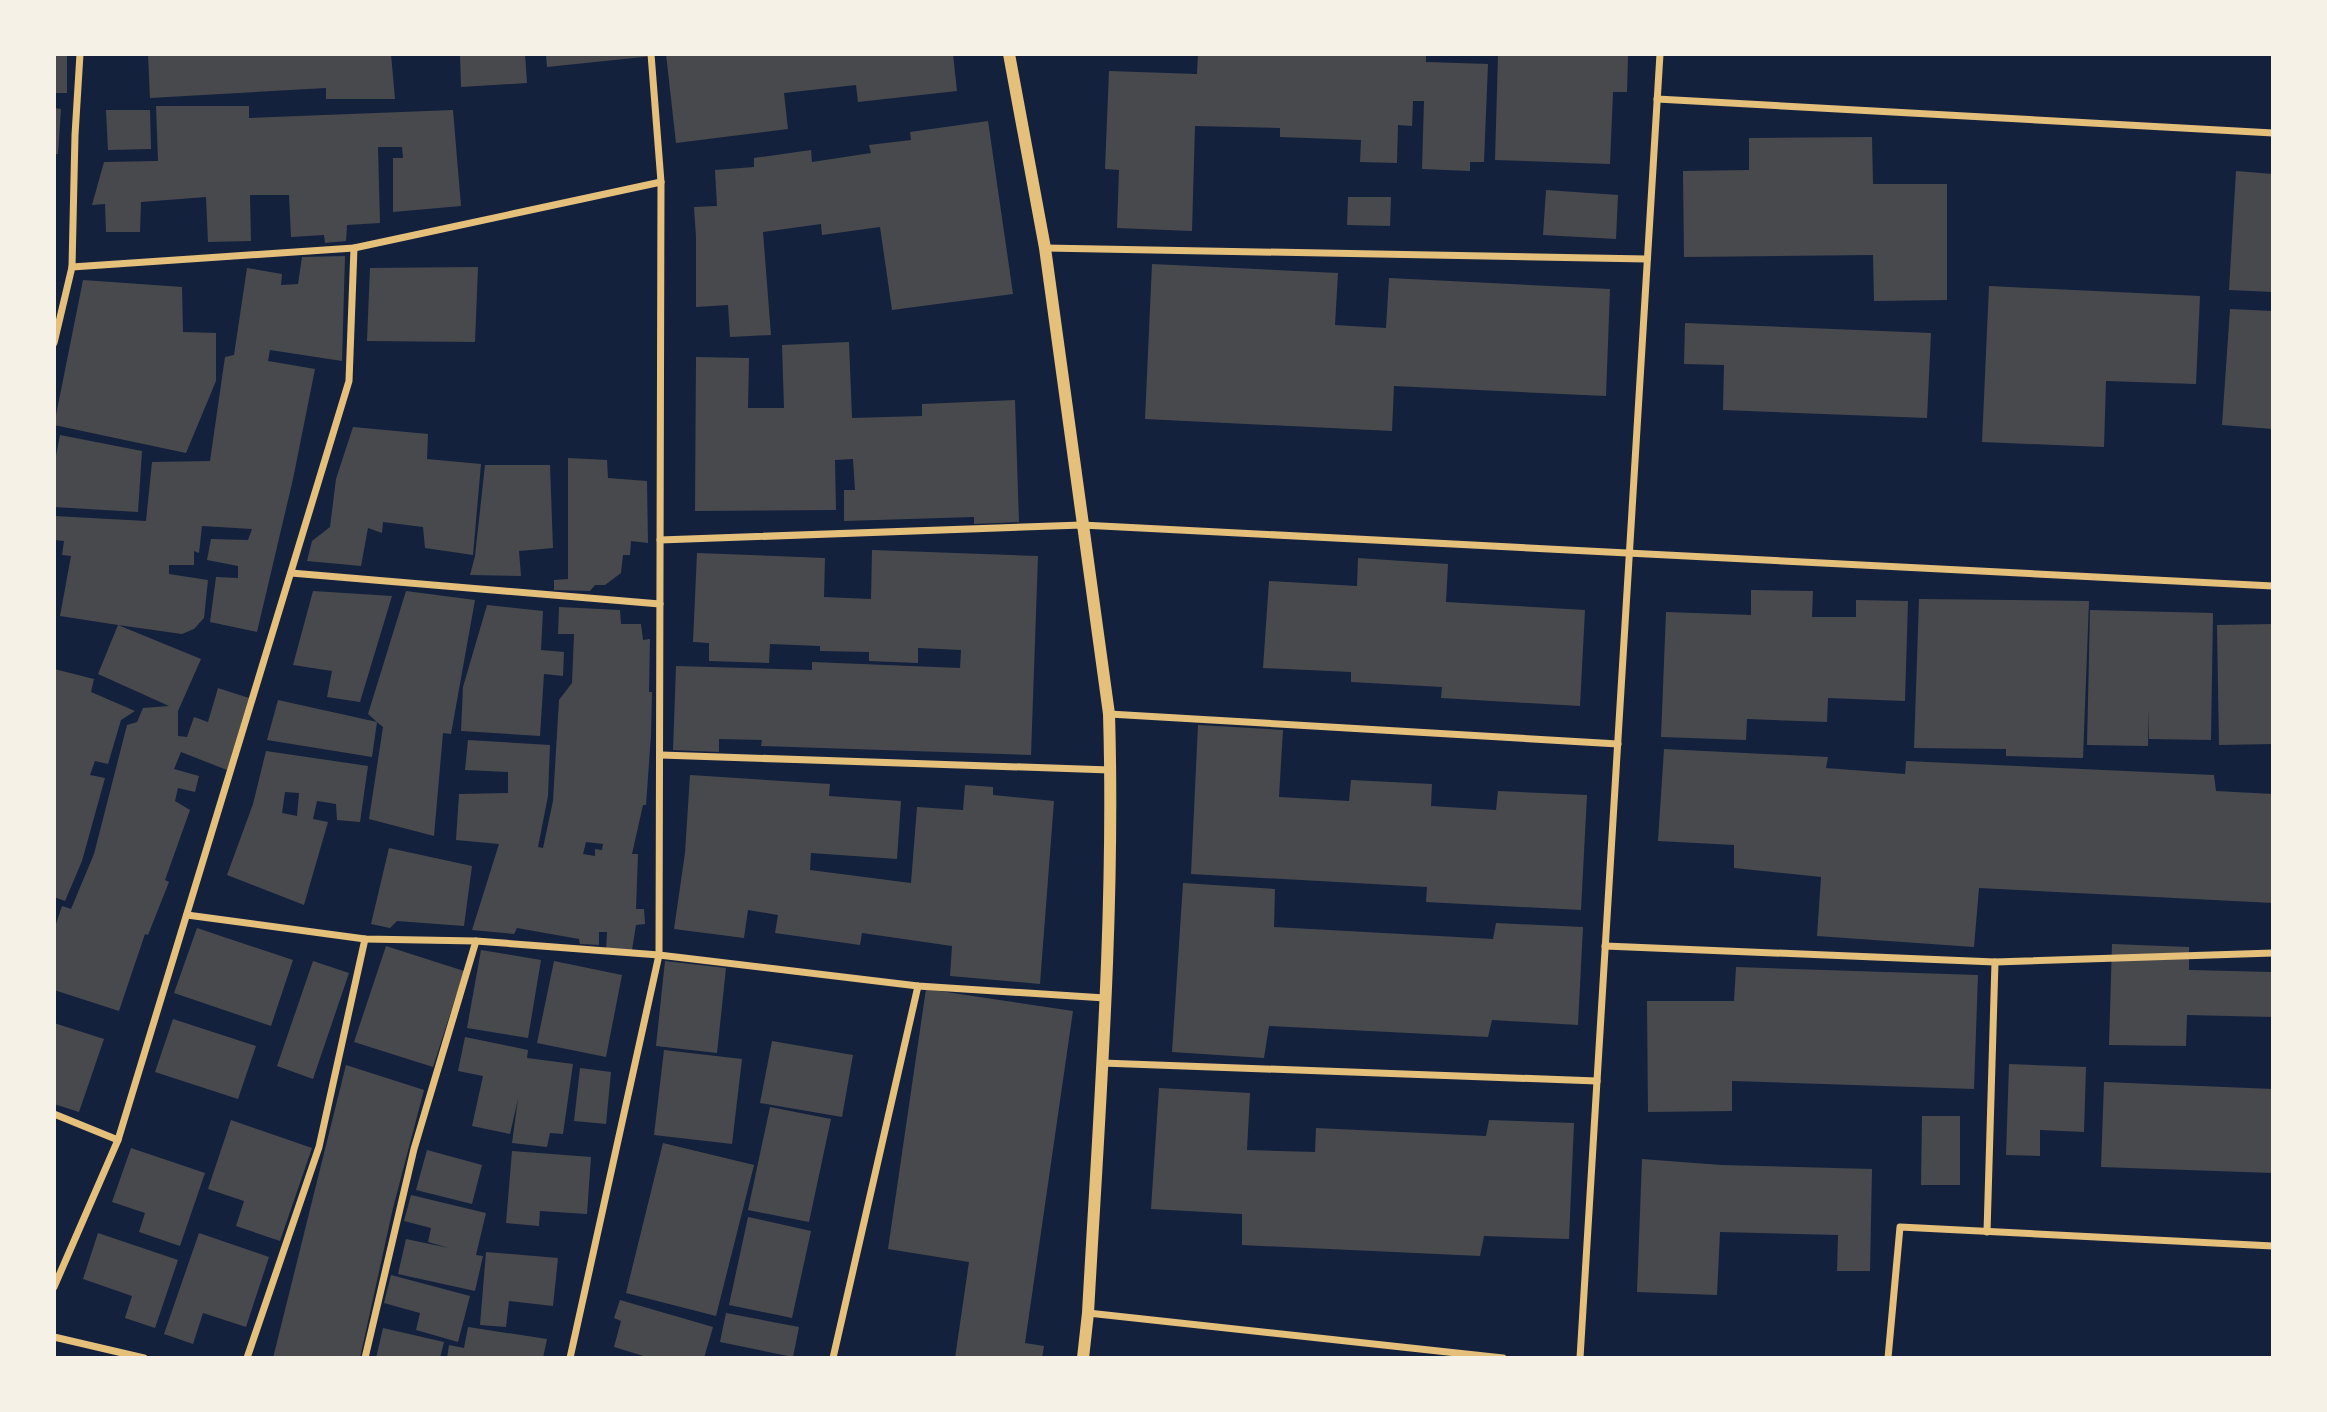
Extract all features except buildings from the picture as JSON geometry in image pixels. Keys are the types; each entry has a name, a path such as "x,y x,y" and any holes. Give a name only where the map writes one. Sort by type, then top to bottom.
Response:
{"street":[{"path":"54,343 72,267 80,54"},
{"path":"570,1358 659,955 661,182 651,54"},
{"path":"1009,54 1045,248 1109,713 1111,770 1105,998 1088,1313 1083,1358"},
{"path":"1580,1358 1660,54"},
{"path":"1657,99 2273,133"},
{"path":"72,267 354,248 661,182"},
{"path":"54,1287 118,1140 349,381 354,248"},
{"path":"1045,248 1647,259"},
{"path":"660,540 1082,525 2273,586"},
{"path":"291,573 660,604"},
{"path":"1109,713 1618,744"},
{"path":"661,755 1111,770"},
{"path":"187,915 365,939 476,941 659,955 918,986 1105,998"},
{"path":"247,1358 319,1147 365,939"},
{"path":"365,1358 414,1149 476,941"},
{"path":"1605,946 1995,962 2273,953"},
{"path":"1987,1232 1995,962"},
{"path":"833,1358 918,986"},
{"path":"1102,1063 1597,1081"},
{"path":"54,1114 118,1140"},
{"path":"1888,1358 1900,1227 2273,1246"},
{"path":"1088,1313 1503,1358"},
{"path":"54,1337 144,1358"}]}
